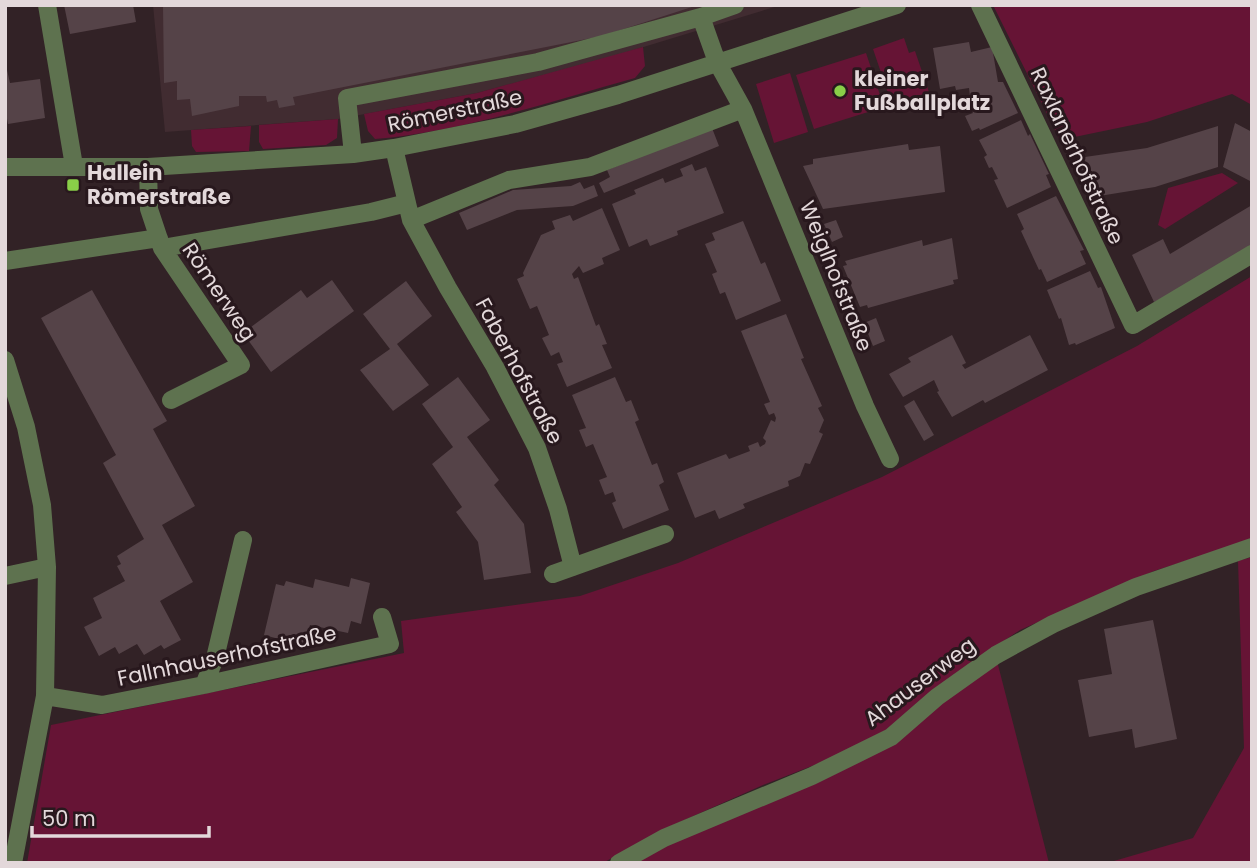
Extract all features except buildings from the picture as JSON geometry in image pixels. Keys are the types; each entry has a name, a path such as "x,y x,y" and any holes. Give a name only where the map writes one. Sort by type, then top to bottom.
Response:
{"street":[{"path":"47,5 74,166"},
{"path":"354,154 346,98 538,62 735,5"},
{"name":"Römerstraße","path":"5,167 148,167 354,154 394,148 515,124 618,95 897,5"},
{"name":"Raxlanerhofstraße","path":"980,5 1133,326 1252,254"},
{"name":"Weiglhofstraße","path":"701,17 718,62 743,109 860,394 890,459"},
{"path":"411,220 509,180 590,167 743,109"},
{"name":"Faberhofstraße","path":"394,148 411,220 495,367 537,448 558,509 573,567"},
{"name":"Römerweg","path":"148,167 149,209 160,243 240,365 171,400"},
{"path":"5,261 160,243 371,212 407,202"},
{"path":"5,360 26,426 42,505 47,567 45,696 13,863"},
{"path":"553,574 665,534"},
{"path":"204,685 215,658 243,540"},
{"name":"Ahauserweg","path":"620,863 664,838 812,776 891,737 937,697 996,655 1053,624 1136,587 1252,547"},
{"path":"5,576 47,567"},
{"name":"Fallnhauserhofstraße","path":"45,696 102,705 390,644 382,617"}],"shaded area":[{"path":"153,5 781,5 614,56 477,93 338,119 165,132"},
{"path":"993,5 1252,5 1252,105 1232,94 1147,122 1060,140"},
{"path":"904,38 909,53 915,51 929,92 892,105 873,49"},
{"path":"643,47 645,66 635,78 440,130 375,139 368,131 364,114 477,93"},
{"name":"kleiner Fußballplatz","path":"866,53 884,107 814,129 796,75"},
{"path":"790,73 808,132 774,143 756,84"},
{"path":"338,119 337,138 326,145 263,149 259,142 259,125"},
{"path":"251,126 249,151 196,152 192,146 191,130"},
{"path":"1222,173 1238,183 1165,229 1158,225 1168,188"},
{"path":"1252,276 1252,540 1154,571 1020,630 961,670 898,723 848,752 763,785 662,830 603,863 27,863 51,725 404,653 401,621 580,596 678,563 882,477 1137,346"},
{"path":"1252,557 1252,863 1107,863 1193,838 1244,748 1238,561"},
{"path":"997,661 1049,863 629,863 705,826 816,782"}],"place":[{"name":"kleiner Fußballplatz","path":"840,91"},
{"name":"Hallein Römerstraße","path":"73,185"}]}
